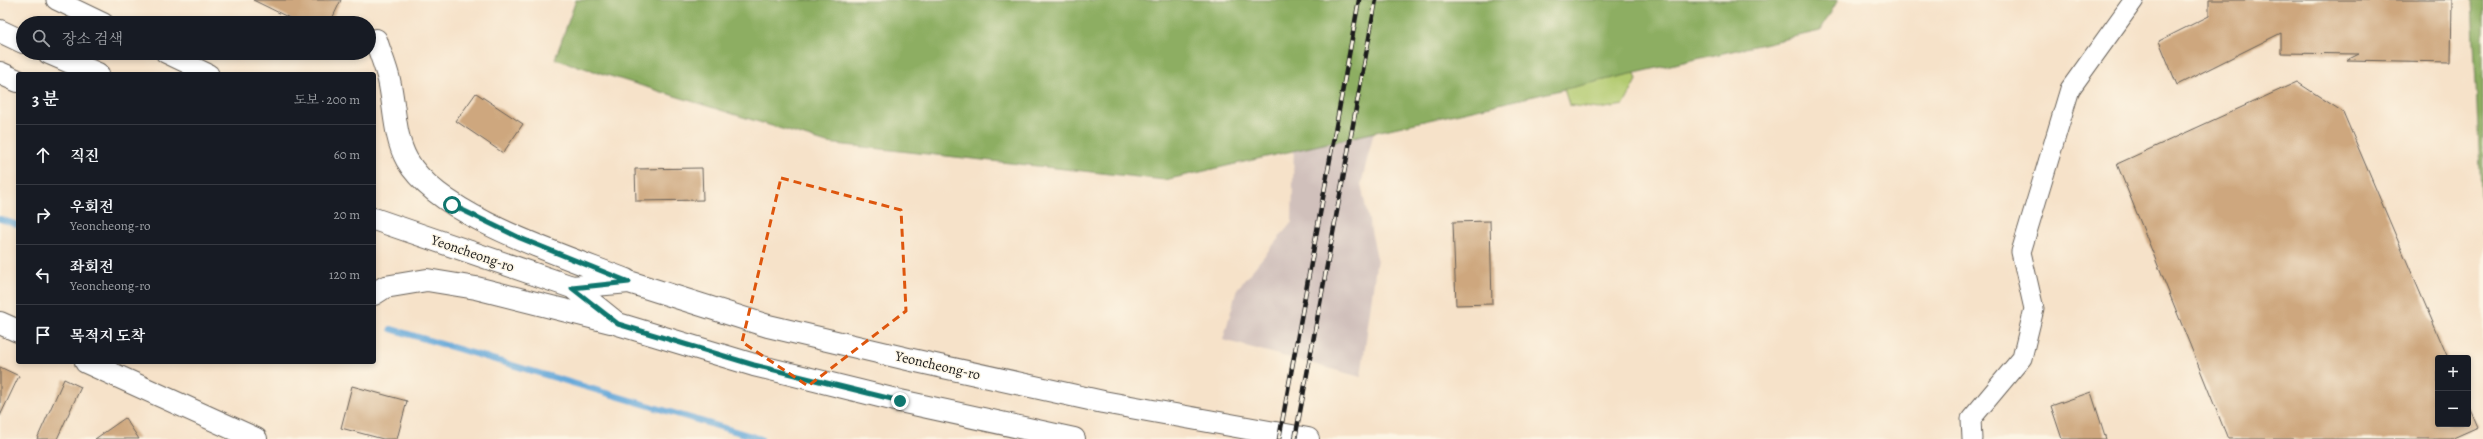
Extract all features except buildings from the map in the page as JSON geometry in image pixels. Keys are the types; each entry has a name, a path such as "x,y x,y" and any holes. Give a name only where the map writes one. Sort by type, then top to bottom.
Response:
{"main road":[{"path":"0,31 16,39"},
{"path":"376,40 389,80 399,137 406,159 424,184 452,205 520,238 629,282"},
{"path":"66,60 93,72"},
{"path":"0,73 16,81"},
{"name":"Yeoncheong-ro","path":"376,220 572,288 618,324 754,365 900,401 1074,439"},
{"path":"376,293 385,287 427,280 476,288 618,324"},
{"name":"Yeoncheong-ro","path":"572,288 629,282 768,326 912,360 1102,402 1308,439"},
{"path":"0,323 16,330"},
{"path":"90,364 256,439"}],"street":[{"path":"56,0 89,16"},
{"path":"1972,439 1972,419 2022,358 2034,308 2021,252 2070,88 2134,0"},
{"path":"180,60 205,72"}],"highlighted area":[{"path":"781,178 901,210 906,311 808,386 742,342"}],"shaded area":[{"path":"1405,2 1361,185 1377,258 1361,377 1223,340 1237,289 1292,222 1296,68"}],"green space":[{"path":"576,0 1838,0 1820,31 1165,180 827,143 555,59"},
{"path":"2472,0 2483,0 2483,234"},
{"path":"1626,44 1637,80 1624,105 1599,109 1569,105 1560,76"}],"waterway":[{"path":"0,219 16,224"},
{"path":"391,329 761,439"}],"railway":[{"path":"1279,439 1359,0"},
{"path":"1295,439 1376,0"}],"route":[{"path":"452,205 520,238 629,282 572,288 618,324 754,365 900,401"}]}
